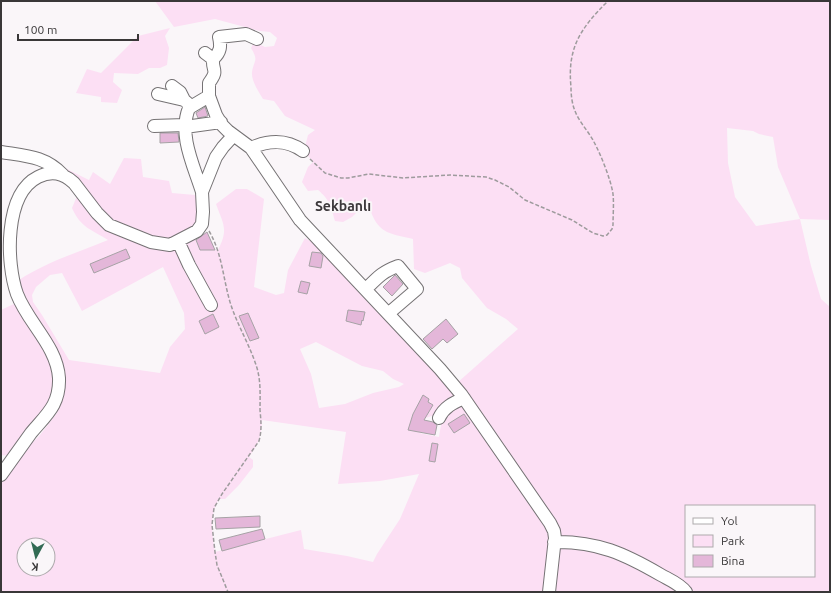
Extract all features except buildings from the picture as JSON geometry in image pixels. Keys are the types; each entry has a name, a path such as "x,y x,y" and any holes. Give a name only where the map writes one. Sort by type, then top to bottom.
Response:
{"street":[{"path":"257,38 246,34 219,37 221,46 220,51 209,56 215,72 215,75 209,82 209,96 216,116 233,136 251,148 300,220 440,368 464,398 550,522 554,532 554,542 549,592"},
{"path":"1,152 39,158 50,164 74,183 97,213 110,225 151,242 165,245 178,241 200,228 203,221 202,192 185,134 188,103 180,92 172,86"},
{"path":"158,94 188,103 209,96"},
{"path":"154,126 185,126 220,122"},
{"path":"202,192 216,157 233,136"},
{"path":"251,148 265,142 274,142 291,144 304,151"},
{"path":"1,475 32,433 50,412 57,397 59,378 57,367 47,346 17,294 11,263 12,217 18,198 28,184 36,178 50,173 56,173 64,176"},
{"path":"178,241 189,265 211,304"},
{"path":"366,289 379,275 396,261 417,289 389,314"},
{"path":"439,418 446,407 464,398"},
{"path":"554,542 590,544 613,550 675,583 686,592"}],"path":[{"path":"304,151 325,173 341,178 368,174 403,178 450,175 486,177 509,187 525,200 572,220 593,233 603,236 607,235 610,233 613,225 613,194 595,144 575,111 572,100 570,79 572,56 582,29 608,1"},
{"path":"203,221 211,233 220,255 231,304 251,351 258,373 261,394 260,411 262,426 259,441 214,508 212,525 214,552 217,565 228,592"}],"green space":[{"path":"155,1 830,1 830,220 800,219 811,266 821,299 830,307 830,592 553,592 561,542 560,531 557,523 518,474 457,383 518,329 506,319 487,308 462,278 460,268 450,263 425,273 414,269 413,239 393,234 382,229 374,219 371,212 358,211 352,217 343,222 335,221 331,208 325,197 318,190 308,191 302,182 308,167 313,162 304,151 308,135 315,130 285,116 274,101 263,99 253,79 252,72 255,58 251,48 254,42 265,47 274,46 277,38 270,32 260,31 215,19 174,27","holes":["727,128 753,131 773,137 778,167 800,219 756,226 735,197 728,163"]},
{"path":"170,28 165,36 169,48 167,65 160,68 149,68 138,74 114,73 113,82 122,90 117,103 101,102 101,97 76,93 87,69 101,73 138,36"},
{"path":"124,158 141,159 143,177 169,181 172,193 195,195 198,215 196,224 184,232 165,241 106,218 83,186 65,168 89,180 93,172 110,184"},
{"path":"236,189 247,189 264,199 254,287 276,295 284,293 288,270 305,238 312,242 389,319 456,397 439,407 437,414 423,419 419,433 439,437 441,425 445,415 452,409 464,406 544,523 549,533 550,542 544,592 1,592 1,483 25,450 40,435 57,413 63,379 22,293 19,280 51,263 108,240 83,224 75,215 72,208 77,196 120,235 140,244 163,251 175,250 195,238 200,250 218,250 223,237 223,222 216,204","holes":["163,267 184,313 185,329 170,347 160,373 69,360 33,302 32,295 36,287 50,275 62,273 82,311","316,342 362,366 383,371 393,379 404,384 399,387 373,393 345,404 319,408 311,374 300,349","262,420 346,432 338,484 380,481 419,474 400,519 373,562 304,549 301,530 215,552 212,525 216,505 219,499 225,499 239,485 253,467 253,460 249,457 259,440","432,443 438,444 435,462 429,461"]},
{"path":"16,303 42,346 52,368 55,383 53,396 9,456 1,455 1,310"}],"district":[{"name":"Sekbanlı","path":"343,206"}]}
